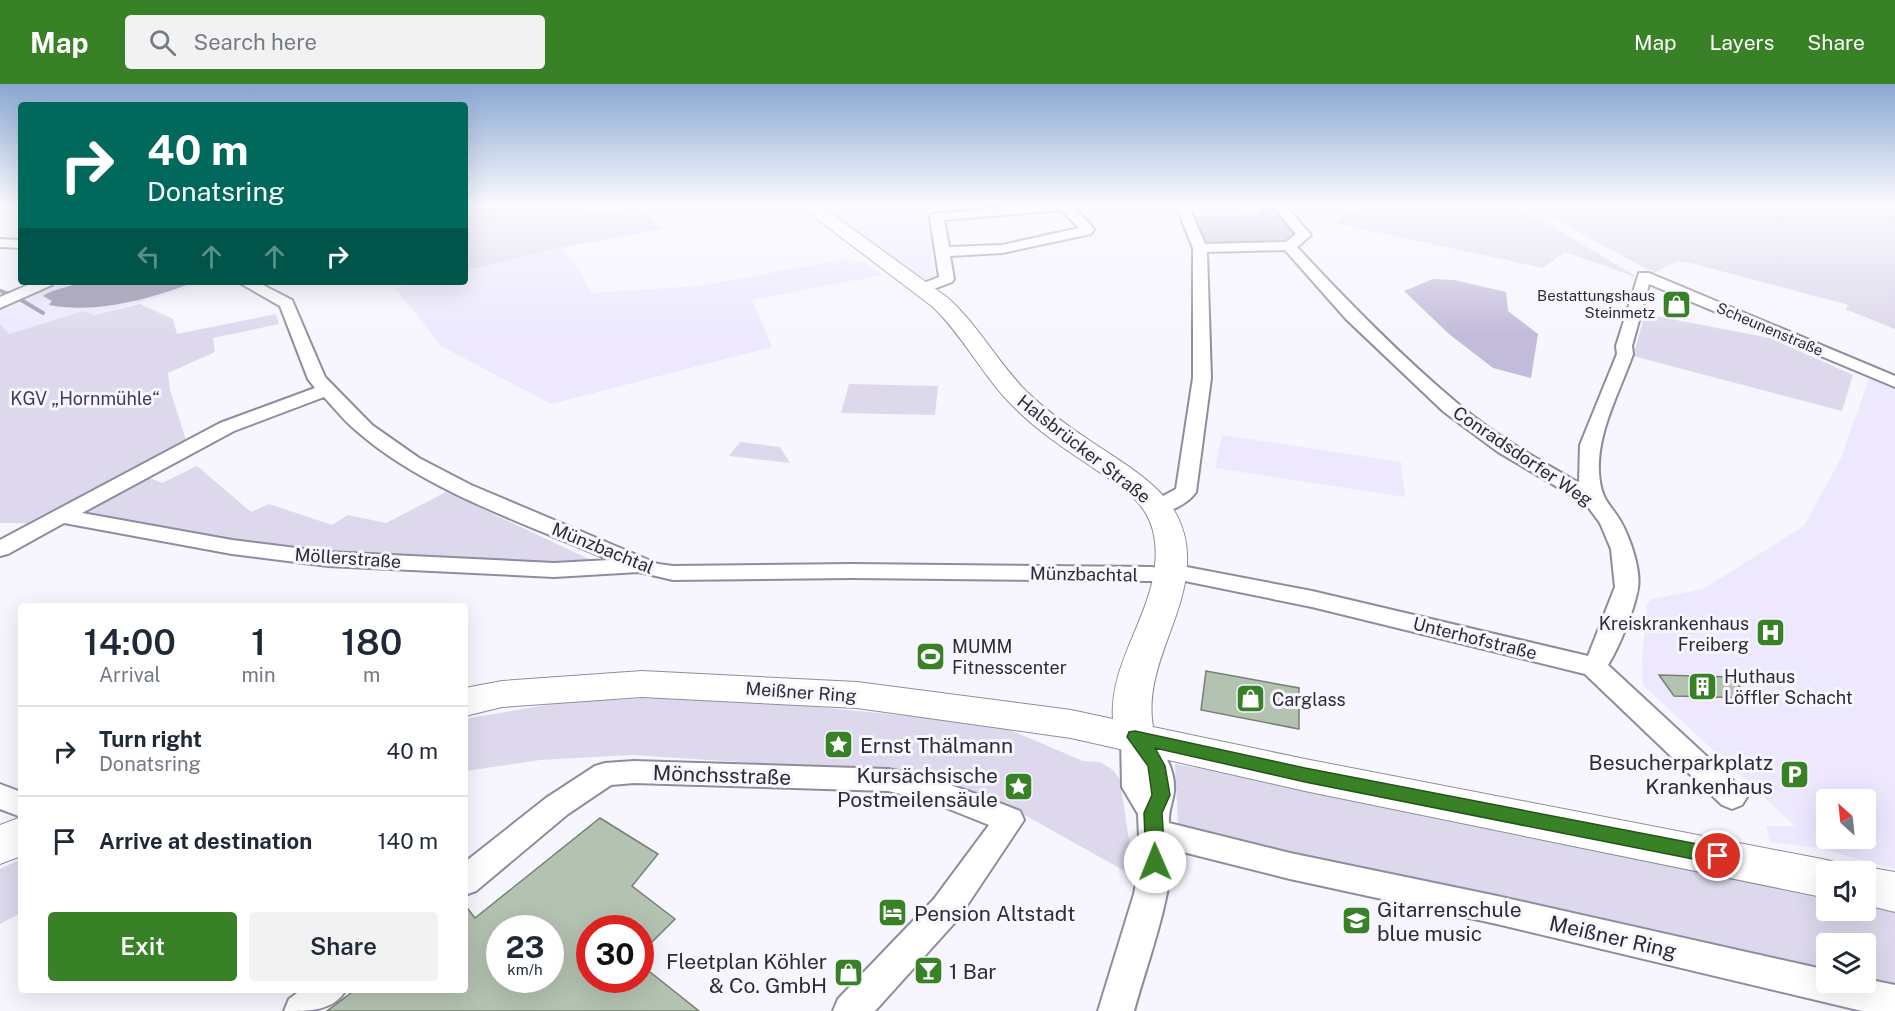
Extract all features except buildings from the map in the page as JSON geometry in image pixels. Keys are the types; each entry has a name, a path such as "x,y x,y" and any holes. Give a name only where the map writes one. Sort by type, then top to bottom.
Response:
{"main road":[{"name":"Halsbrücker Straße","path":"867,249 948,310 1009,388 1024,403 1134,484 1158,508 1166,523 1171,542 1171,575 1166,600 1142,660 1134,693 1132,708 1135,737"},
{"name":"Meißner Ring","path":"468,701 502,694 642,684 760,688 857,695 1071,724 1305,775 1816,877"},
{"path":"0,846 18,837"},
{"path":"1876,888 1895,892"}],"street":[{"path":"921,289 947,279 943,252 997,249"},
{"path":"1158,508 1173,502 1186,492 1202,378 1200,249"},
{"name":"Conradsdorfer Weg","path":"1292,249 1352,316 1451,408 1505,448 1593,500 1610,522 1622,549 1627,587 1604,651 1594,667"},
{"name":"Scheunenstraße","path":"1593,500 1589,480 1590,445 1625,354 1624,346 1644,276 1895,382"},
{"path":"2,302 39,285"},
{"name":"Münzbachtal","path":"251,285 287,303 317,379 365,429 412,462 464,489 639,565 673,573 886,571 1171,575"},
{"path":"0,549 227,427 326,390"},
{"name":"Möllerstraße","path":"60,516 232,547 328,560 554,570 639,565"},
{"name":"Unterhofstraße","path":"1171,575 1312,598 1594,667 1732,796"},
{"path":"1116,1011 1150,894 1155,862 1154,823 1137,787 1135,737"},
{"name":"Mönchsstraße","path":"468,879 557,806 605,774 634,771 888,780 951,796 1009,820 946,909 851,1011"},
{"path":"0,796 18,804"},
{"name":"Meißner Ring","path":"1154,823 1290,866 1497,910 1895,1002"},
{"path":"302,1011 324,993"}],"shaded area":[{"path":"555,249 565,249 592,293 698,286 841,260 865,262 882,275 752,300 772,347 551,404 441,346 395,288 407,285 468,285 468,270"},
{"path":"877,249 932,249 930,250 935,276 923,280"},
{"path":"1433,279 1454,280 1506,292 1508,311 1538,334 1531,378 1493,368 1449,334 1404,291"},
{"path":"48,285 201,285 94,315 83,311 9,334 0,324 0,307"},
{"path":"71,285 186,285 142,299 86,308 49,305 52,301 43,296"},
{"name":"Kreiskrankenhaus Freiberg","path":"1870,376 1895,387 1895,869 1876,864 1876,861 1866,861 1822,849 1876,849 1876,789 1816,789 1816,848 1770,842 1766,826 1795,826 1643,685 1642,661 1647,604 1652,599 1703,589 1804,526 1841,458"},
{"path":"1222,435 1401,462 1405,497 1215,468"}],"green space":[{"path":"468,249 555,249 468,270"},
{"path":"1456,249 1590,249 1641,279 1565,252 1543,268"},
{"path":"1610,249 1895,249 1895,329 1845,309 1849,305 1694,264 1678,261 1654,273"},
{"name":"KGV „Hornmühle“","path":"140,304 173,319 177,334 276,314 279,324 213,338 215,352 168,373 170,390 186,440 27,523 0,523 0,324 9,334 83,311 94,315"},
{"path":"1645,314 1770,338 1853,375 1842,411 1633,356"},
{"path":"849,384 938,386 935,415 841,413"},
{"path":"740,442 780,447 790,463 729,456"},
{"path":"197,466 251,512 269,504 332,525 348,515 386,523 446,492 591,560 587,566 318,553 77,514 145,476 162,483"},
{"path":"677,697 788,704 998,725 1083,761 1100,762 1113,770 1120,780 1129,840 1130,874 1021,813 910,773 632,755 540,760 468,771 468,718 563,702"},
{"path":"1175,764 1331,792 1816,889 1816,921 1876,921 1876,902 1895,907 1895,1008 1836,993 1876,993 1876,933 1816,933 1816,988 1178,825"},
{"path":"18,860 18,915 0,924 0,869"}],"waterway":[{"path":"0,291 13,295 43,313"}],"place":[{"name":"Bestattungshaus Steinmetz","path":"1676,304"},
{"name":"Kreiskrankenhaus Freiberg","path":"1770,633"},
{"name":"MUMM Fitnesscenter","path":"931,656"},
{"name":"Huthaus Löffler Schacht","path":"1703,686"},
{"name":"Carglass","path":"1251,699"},
{"name":"Ernst Thälmann","path":"839,745"},
{"name":"Besucherparkplatz Krankenhaus","path":"1794,774"},
{"name":"Kursächsische Postmeilensäule","path":"1019,787"},
{"name":"Pension Altstadt","path":"893,913"},
{"name":"Gitarrenschule blue music","path":"1356,921"},
{"name":"1 Bar","path":"928,971"},
{"name":"Fleetplan Köhler & Co. GmbH","path":"848,973"}],"route":[{"path":"1155,862 1153,813 1161,795 1157,766 1149,752 1135,737 1175,748 1305,775 1718,856"}]}
